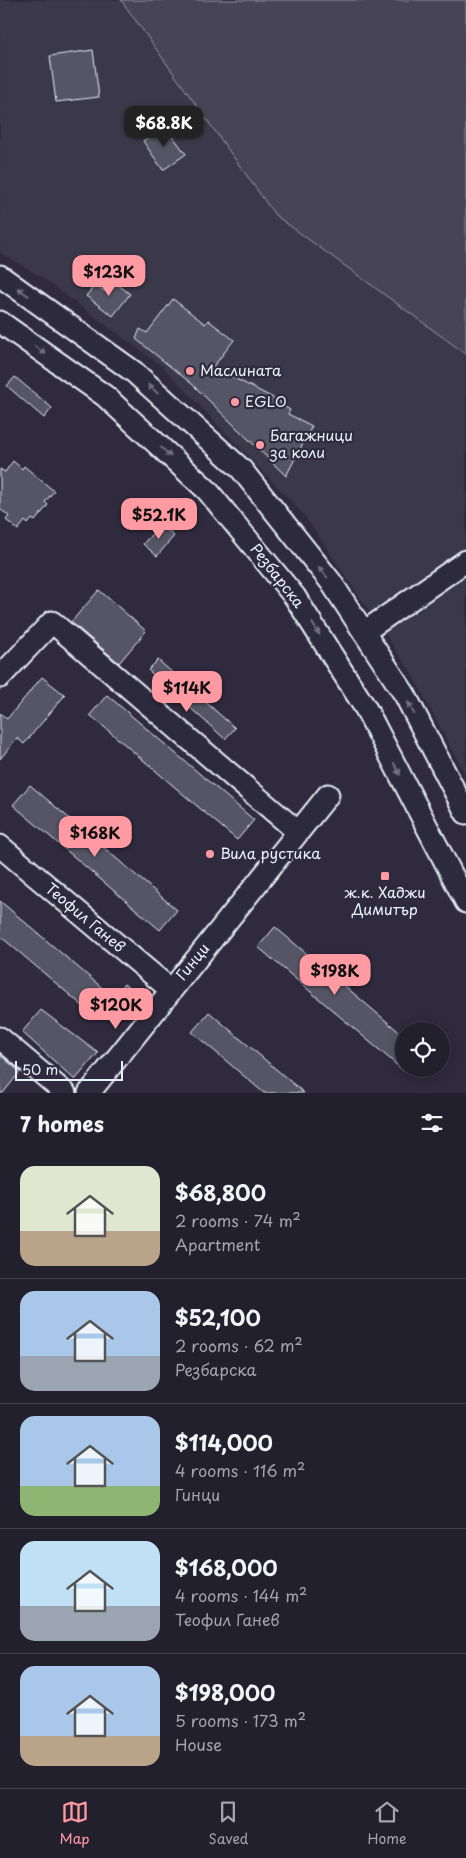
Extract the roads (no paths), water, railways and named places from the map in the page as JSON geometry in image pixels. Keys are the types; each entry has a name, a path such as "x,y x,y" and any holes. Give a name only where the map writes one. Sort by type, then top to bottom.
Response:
{"street":[{"path":"0,276 134,372 240,469 331,582 364,632 404,695 466,813"},
{"name":"Резбарска","path":"0,322 105,396 200,484 295,596 366,709 466,902"},
{"path":"364,632 466,560"},
{"path":"0,677 52,622 298,832"},
{"name":"Гинци","path":"89,1093 328,794"},
{"name":"Теофил Ганев","path":"0,846 171,990"},
{"path":"0,1038 65,1093"}],"place":[{"name":"Маслината","path":"190,371"},
{"name":"EGLO","path":"235,402"},
{"name":"Багажници за коли","path":"260,445"},
{"name":"Вила рустика","path":"210,854"},
{"name":"ж.к. Хаджи Димитър","path":"385,876"}]}
